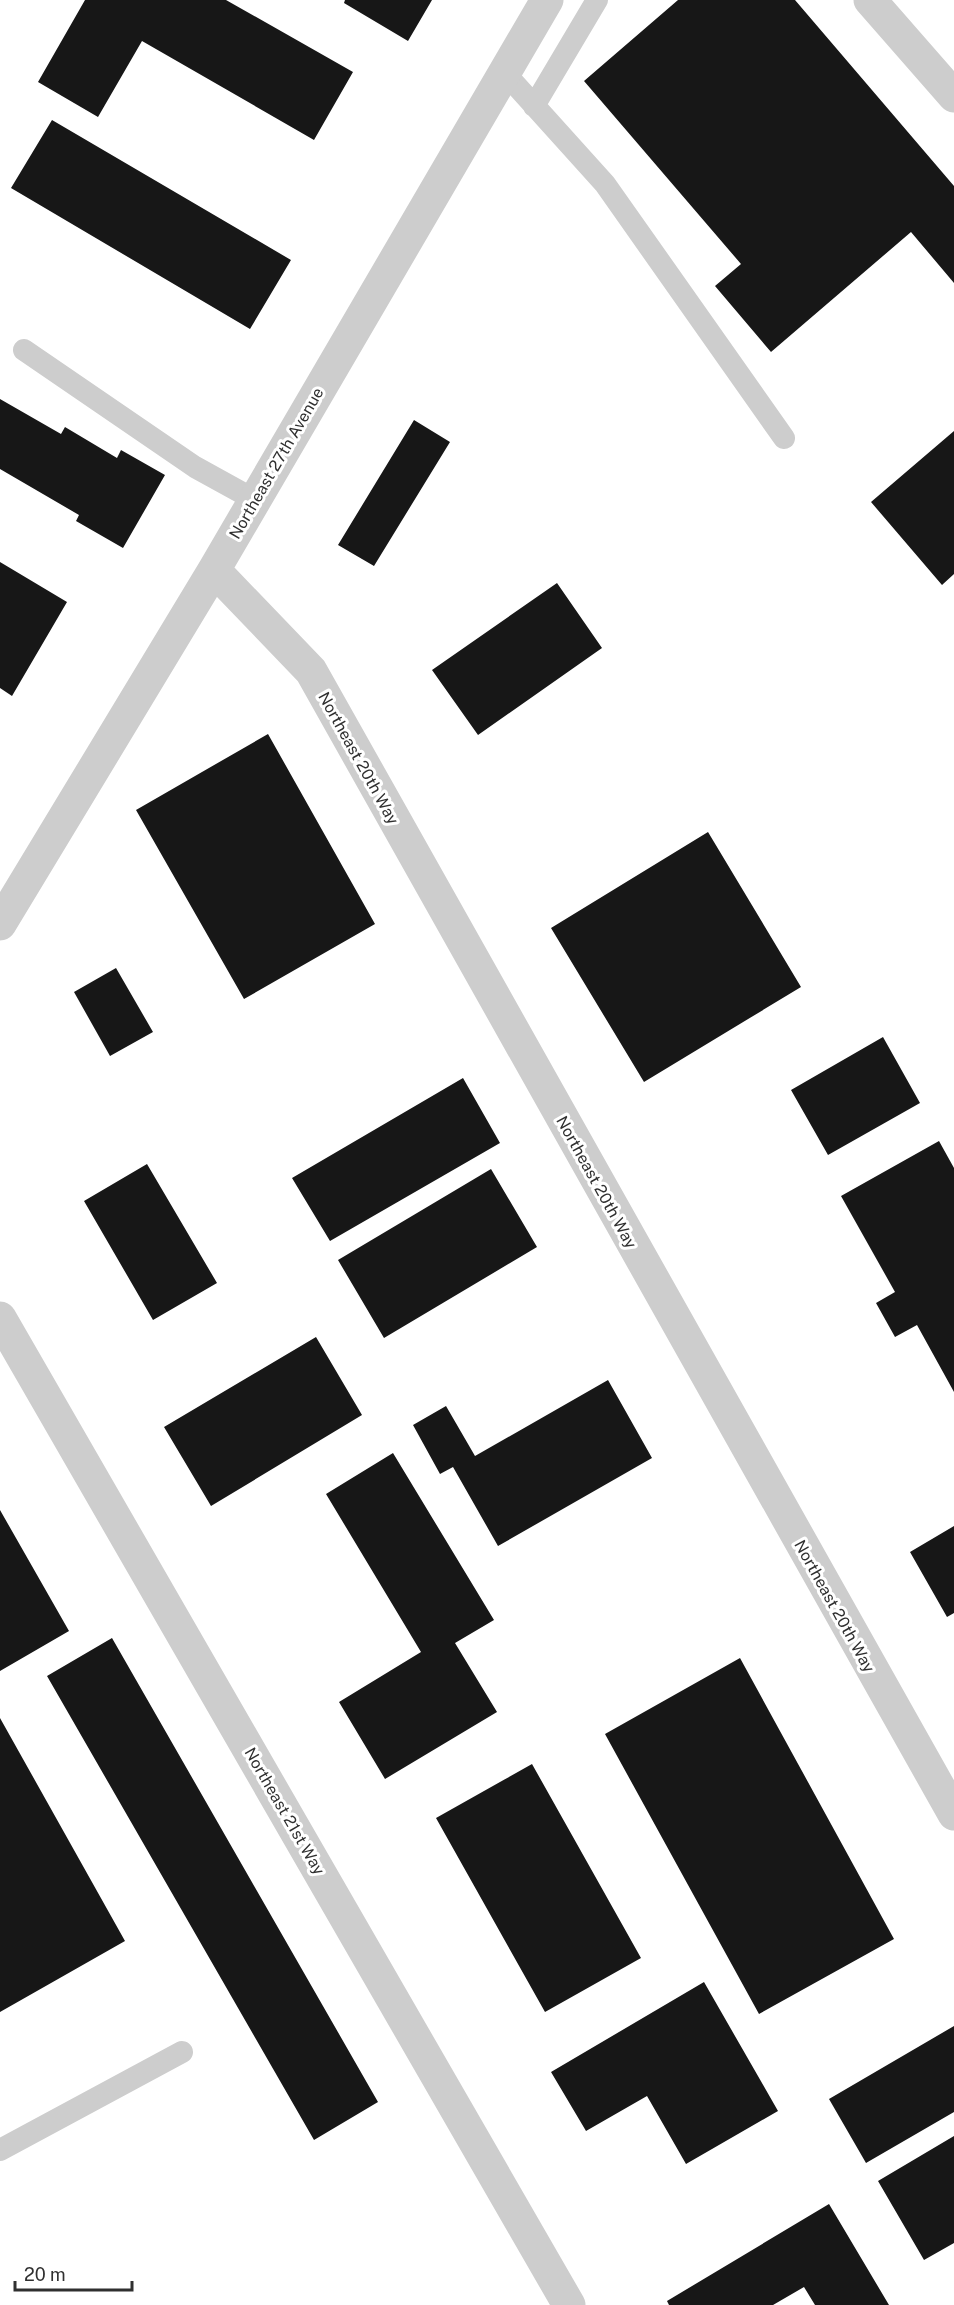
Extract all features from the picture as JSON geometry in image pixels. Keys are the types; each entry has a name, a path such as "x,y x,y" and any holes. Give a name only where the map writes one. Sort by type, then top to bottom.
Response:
{"street":[{"name":"Northeast 27th Avenue","path":"0,924 214,570 547,0"},
{"path":"870,0 954,96"},
{"name":"Northeast 20th Way","path":"214,570 310,671 954,1814"},
{"name":"Northeast 21st Way","path":"0,1318 568,2305"}],"lane":[{"path":"534,106 597,0"},
{"path":"505,73 605,184 784,438"},
{"path":"24,350 195,467 255,500"},
{"path":"0,2150 182,2052"}],"building":[{"path":"85,0 226,0 353,72 314,140 142,41 98,117 38,82"},
{"path":"345,0 432,0 408,41 344,3"},
{"path":"678,0 795,0 954,186 954,283 911,232 771,352 715,286 741,264 584,81"},
{"path":"52,120 291,260 250,329 11,188"},
{"path":"0,399 61,434 65,427 117,458 121,450 165,475 123,548 76,521 79,515 0,469"},
{"path":"414,420 450,442 374,566 338,545"},
{"path":"954,431 954,574 942,585 871,502"},
{"path":"0,562 67,602 12,696 0,688"},
{"path":"557,583 602,648 478,735 432,670"},
{"path":"268,734 375,924 244,999 136,810"},
{"path":"708,832 801,987 644,1082 551,928"},
{"path":"116,968 153,1032 110,1056 74,992"},
{"path":"883,1037 920,1103 828,1155 791,1090"},
{"path":"463,1078 500,1143 330,1241 292,1178"},
{"path":"939,1141 954,1168 954,1392 917,1325 895,1337 876,1303 895,1292 841,1196"},
{"path":"147,1164 217,1283 153,1320 84,1201"},
{"path":"491,1169 537,1247 384,1338 338,1260"},
{"path":"316,1337 362,1415 211,1506 164,1427"},
{"path":"608,1380 652,1458 498,1546 453,1467 440,1474 413,1425 446,1406 475,1456"},
{"path":"393,1453 494,1620 455,1643 497,1712 385,1779 339,1702 421,1652 326,1494"},
{"path":"0,1510 69,1631 0,1671"},
{"path":"954,1526 954,1613 947,1617 910,1552"},
{"path":"112,1638 378,2102 314,2140 47,1676"},
{"path":"740,1658 894,1939 759,2014 605,1734"},
{"path":"0,1718 125,1941 0,2012"},
{"path":"532,1764 641,1958 545,2012 436,1818"},
{"path":"704,1982 778,2111 686,2164 647,2096 586,2131 551,2072"},
{"path":"954,2026 954,2112 866,2163 829,2099"},
{"path":"954,2136 954,2243 924,2260 878,2181"},
{"path":"829,2204 889,2305 815,2305 804,2287 773,2305 669,2305 667,2301"}]}
